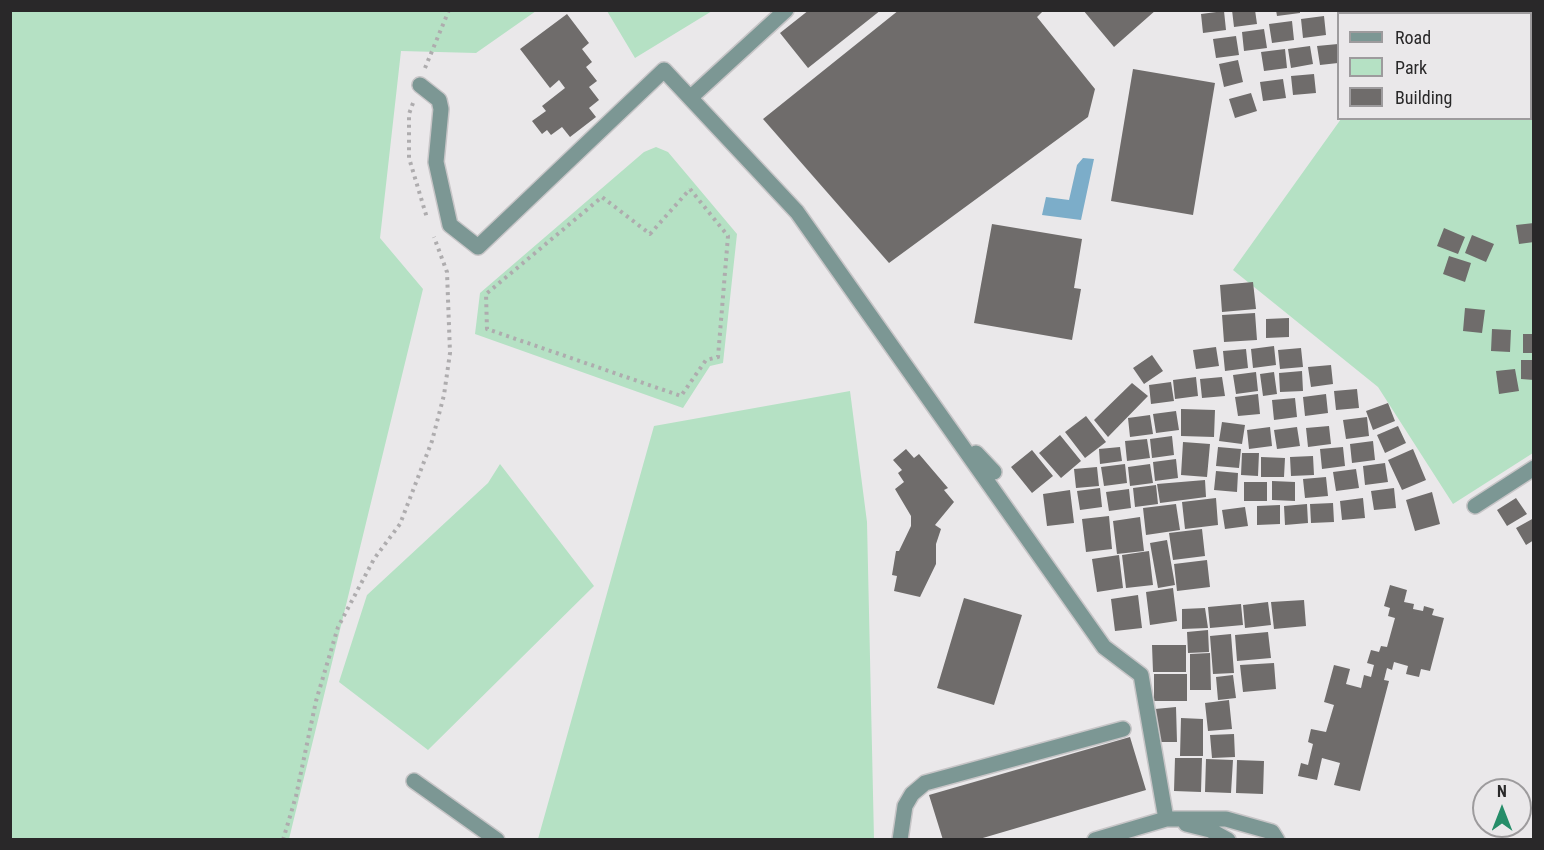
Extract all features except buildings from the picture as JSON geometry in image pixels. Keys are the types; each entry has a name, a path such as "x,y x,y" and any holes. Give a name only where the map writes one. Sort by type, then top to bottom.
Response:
{"street":[{"path":"690,98 786,10"},
{"path":"420,85 439,100 441,109 436,162 450,225 478,247 664,70 797,212 944,418 1038,557 1104,646 1141,675 1166,819"},
{"path":"944,418 994,472"},
{"path":"1475,506 1533,468"},
{"path":"900,840 905,806 912,794 925,783 1123,729"},
{"path":"414,781 496,840"},
{"path":"1166,819 1210,830 1228,840"},
{"path":"1095,840 1166,819 1226,819 1272,832 1277,840"}],"path":[{"path":"427,219 409,158 409,114 448,10"},
{"path":"690,189 728,236 718,357 706,360 681,396 487,329 486,294 602,197 650,234 690,189"},
{"path":"284,840 296,796 316,701 338,627 374,559 400,524 432,441 444,395 450,353 447,272 431,230"}],"green space":[{"path":"10,11 536,11 476,53 401,51 380,238 423,289 289,839 11,839"},
{"path":"607,11 712,11 635,58"},
{"path":"1533,11 1533,453 1453,504 1378,387 1233,270 1340,120 1532,120 1532,12 1346,12"},
{"path":"656,147 668,152 737,234 723,363 710,366 683,408 475,334 480,293 644,152"},
{"path":"850,391 867,522 874,839 538,839 654,426"},
{"path":"500,464 594,586 428,750 339,682 367,595 488,483"}],"water":[{"path":"1083,158 1094,159 1081,220 1042,215 1046,197 1069,200 1077,165"}]}
